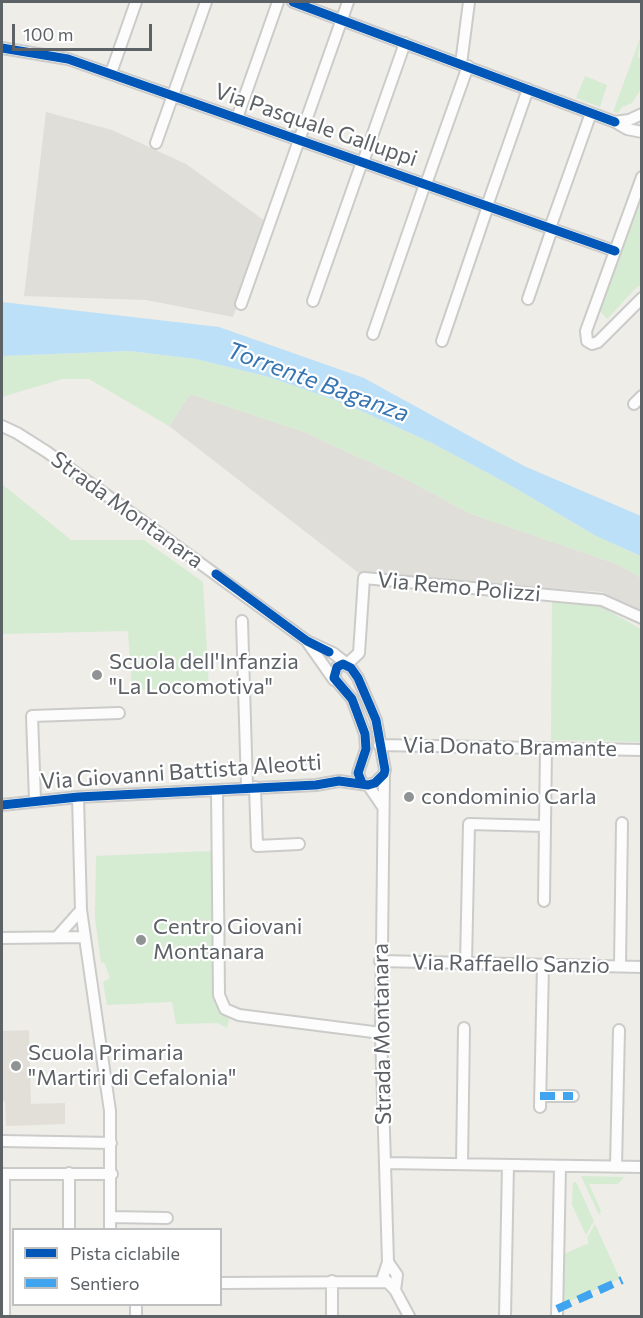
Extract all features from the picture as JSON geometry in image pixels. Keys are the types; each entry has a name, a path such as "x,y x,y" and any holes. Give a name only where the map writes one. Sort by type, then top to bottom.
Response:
{"street":[{"path":"111,74 136,2"},
{"path":"156,143 206,2"},
{"path":"237,118 278,2"},
{"path":"293,2 615,122 627,129 642,132"},
{"path":"241,304 348,2"},
{"path":"373,334 426,184 464,65 469,2"},
{"path":"313,301 405,43"},
{"name":"Via Pasquale Galluppi","path":"2,48 61,57 615,251"},
{"path":"442,341 528,89"},
{"path":"528,299 591,113"},
{"path":"615,122 642,114"},
{"path":"642,177 586,331 588,343 600,341 642,298"},
{"name":"Strada Montanara","path":"2,426 17,433 75,472 307,641 347,664 358,678 379,729 384,774 380,961 389,1276 409,1317"},
{"name":"Via Remo Polizzi","path":"347,664 359,653 364,578 602,600 642,618"},
{"path":"242,621 251,787 257,846 298,844"},
{"name":"Strada Montanara","path":"307,641 336,682 352,699 365,734 366,749 358,766 358,773 383,807"},
{"path":"336,682 337,667 347,664"},
{"path":"35,800 32,716 119,713"},
{"name":"Via Donato Bramante","path":"379,745 642,750"},
{"path":"544,901 546,748"},
{"name":"Via Giovanni Battista Aleotti","path":"339,781 358,766"},
{"path":"365,784 375,783 384,774"},
{"name":"Via Giovanni Battista Aleotti","path":"2,805 35,800 316,785 339,781 365,784"},
{"path":"217,790 219,995 225,1008 239,1015 381,1033"},
{"path":"78,797 81,910 110,1111 112,1174 110,1228"},
{"path":"620,966 622,823"},
{"path":"466,963 468,824 545,826"},
{"path":"57,937 81,910"},
{"path":"2,938 85,936"},
{"name":"Via Raffaello Sanzio","path":"380,961 642,966"},
{"path":"543,964 540,1101 573,1096"},
{"path":"462,1164 464,1028"},
{"path":"616,1167 619,1030"},
{"path":"2,1140 111,1143"},
{"path":"385,1163 642,1167"},
{"path":"505,1317 508,1165"},
{"path":"557,1317 560,1166"},
{"path":"69,1173 69,1228"},
{"path":"4,1317 9,1237 3,1174 112,1174"},
{"path":"110,1217 167,1218"},
{"path":"222,1283 369,1281 389,1276"},
{"path":"332,1281 332,1317"}],"shaded area":[{"path":"46,112 112,130 186,164 265,221 233,317 146,300 24,296"},
{"path":"190,394 304,432 402,477 471,514 617,564 641,578 641,615 602,592 360,574 169,426"},
{"name":"Scuola Primaria \"Martiri di Cefalonia\"","path":"29,1030 31,1104 65,1103 65,1124 6,1126 5,1101 2,1101 2,1031"}],"green space":[{"path":"641,36 638,57 641,59 641,89 632,103 622,107 618,113 613,112"},
{"path":"585,76 607,85 600,107 576,98"},
{"path":"641,184 641,287 638,286 607,319 600,311 604,298 602,297"},
{"path":"129,351 196,359 269,377 344,403 432,443 510,485 596,536 641,556 641,578 617,564 471,514 402,477 304,432 190,394 169,426 89,379 62,379 2,397 2,356"},
{"path":"2,484 71,540 144,540 203,582 209,687 132,690 128,631 2,634"},
{"path":"552,602 598,605 641,629 641,742 551,740"},
{"path":"211,851 214,997 216,1006 229,1019 227,1028 217,1023 176,1024 172,1002 107,1005 103,982 110,978 104,962 101,963 95,918 96,856"},
{"path":"581,1176 624,1177 618,1184 589,1184 601,1211 599,1215"},
{"path":"573,1182 576,1182 594,1221 586,1235 572,1205"},
{"path":"595,1224 620,1279 563,1304 564,1254 589,1243 587,1238"}],"water":[{"name":"Torrente Baganza","path":"2,302 219,327 364,378 524,466 641,516 641,556 596,536 510,485 432,443 344,403 269,377 196,359 129,351 2,356"}],"marked path":[{"path":"540,1096 573,1096"},
{"path":"557,1309 622,1280"}],"cycle path":[{"path":"293,2 615,122"},
{"path":"2,48 68,59 615,251"},
{"path":"216,574 307,641 329,652"},
{"path":"2,805 78,797 316,785 339,781 368,785 375,783 385,770 376,720 358,678 351,668 343,664 337,667 334,678 352,699 365,734 366,749 358,773 362,783"}],"place":[{"name":"Scuola dell'Infanzia \"La Locomotiva\"","path":"97,675"},
{"name":"condominio Carla","path":"409,797"},
{"name":"Centro Giovani Montanara","path":"141,940"},
{"name":"Scuola Primaria \"Martiri di Cefalonia\"","path":"16,1066"}]}
